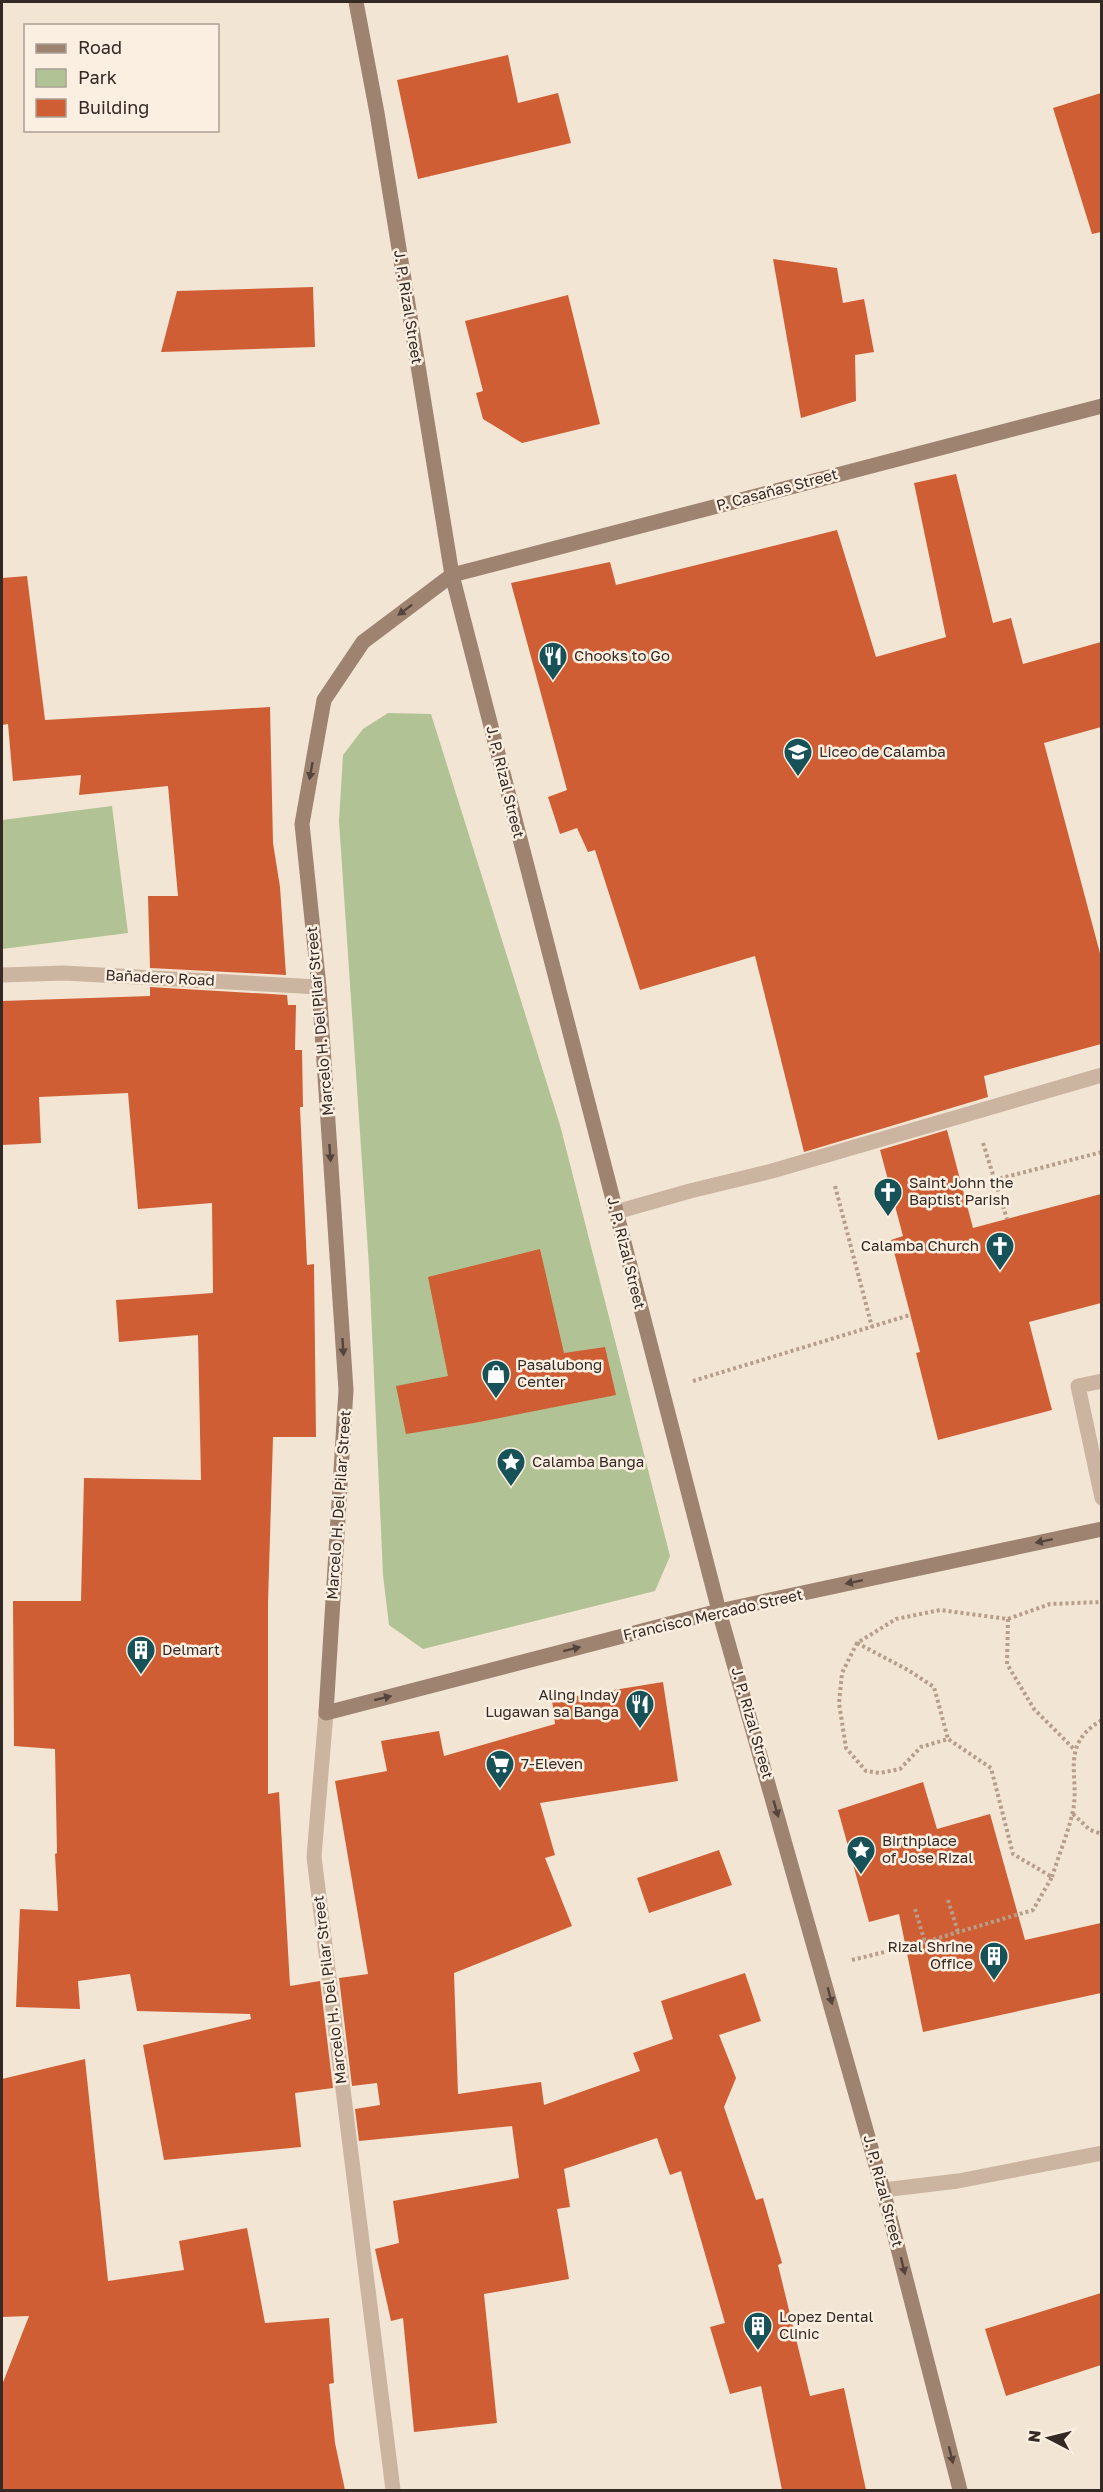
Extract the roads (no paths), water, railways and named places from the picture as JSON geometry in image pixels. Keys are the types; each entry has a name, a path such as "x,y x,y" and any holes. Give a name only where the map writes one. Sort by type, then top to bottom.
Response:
{"main road":[{"name":"J. P. Rizal Street","path":"356,2 377,113 452,575 719,1611 884,2190 960,2490"},
{"name":"P. Casañas Street","path":"452,575 1101,406"},
{"name":"Marcelo H. Del Pilar Street","path":"326,1713 346,1390 319,987 302,824 324,700 363,642 452,575"},
{"name":"Francisco Mercado Street","path":"326,1713 719,1611 1101,1528"}],"street":[{"name":"Bañadero Road","path":"2,975 64,973 319,987"},
{"path":"616,1212 772,1171 1101,1075"},
{"path":"1101,1381 1078,1386 1101,1498"},
{"name":"Marcelo H. Del Pilar Street","path":"326,1713 314,1857 393,2490"},
{"path":"884,2190 958,2181 1101,2153"}],"place":[{"name":"Chooks to Go","path":"553,682"},
{"name":"Liceo de Calamba","path":"798,778"},
{"name":"Saint John the Baptist Parish","path":"888,1218"},
{"name":"Calamba Church","path":"1000,1272"},
{"name":"Pasalubong Center","path":"496,1400"},
{"name":"Calamba Banga","path":"511,1488"},
{"name":"Delmart","path":"141,1676"},
{"name":"Aling Inday Lugawan sa Banga","path":"640,1730"},
{"name":"7-Eleven","path":"500,1790"},
{"name":"Birthplace of Jose Rizal","path":"861,1876"},
{"name":"Rizal Shrine Office","path":"994,1982"},
{"name":"Lopez Dental Clinic","path":"758,2352"}]}
